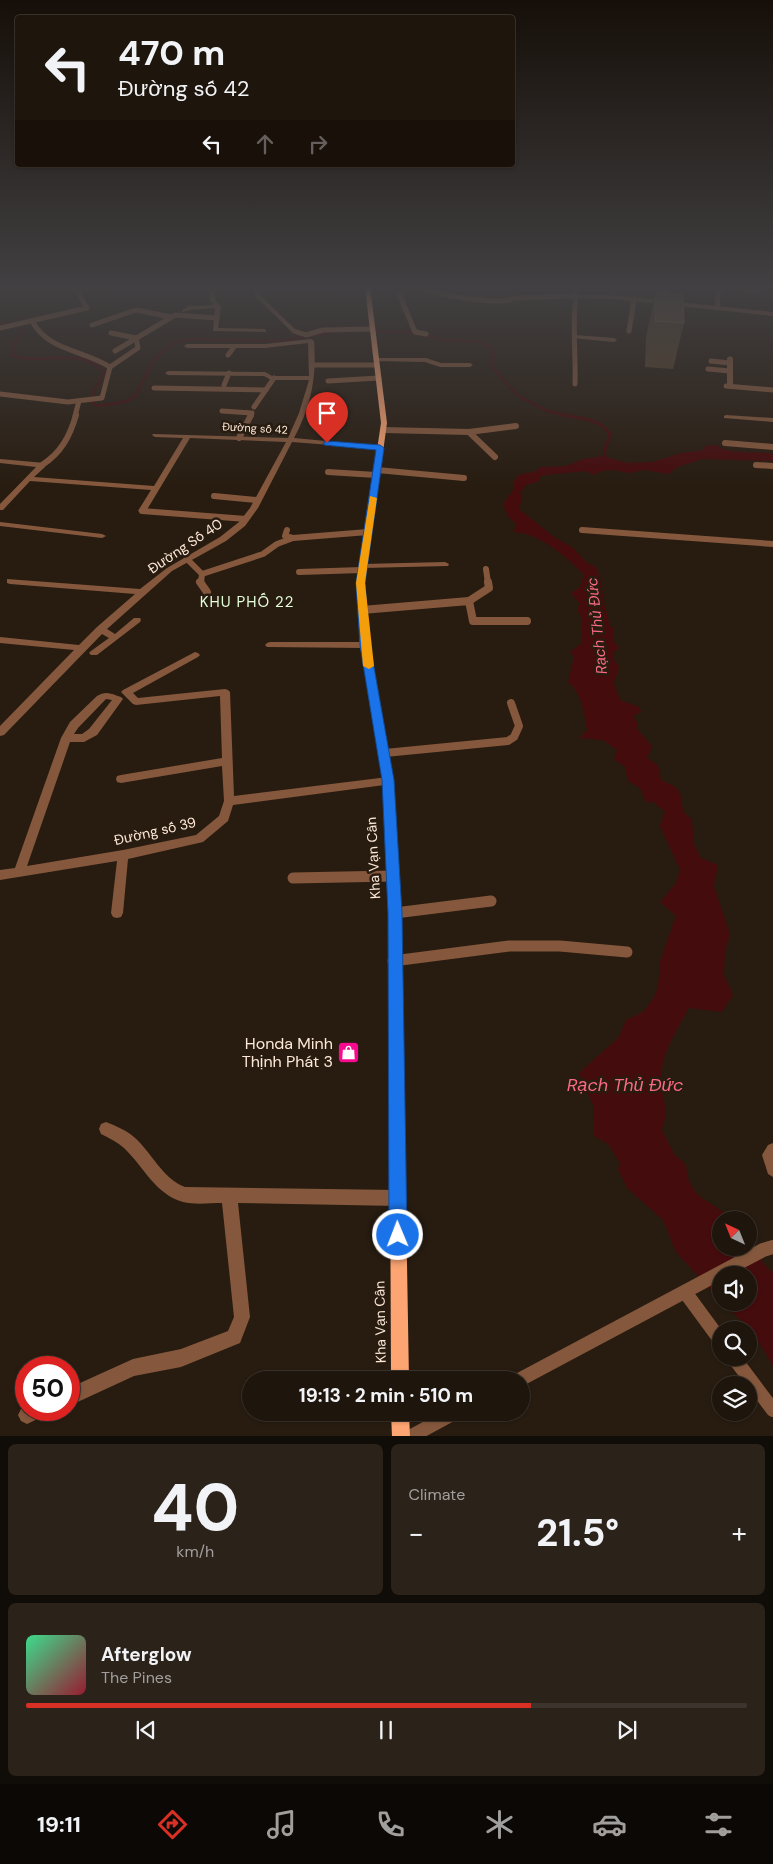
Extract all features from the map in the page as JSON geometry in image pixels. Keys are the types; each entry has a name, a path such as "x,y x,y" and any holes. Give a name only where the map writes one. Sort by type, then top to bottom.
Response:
{"main road":[{"name":"Kha Vạn Cân","path":"376,353 384,423 363,568 362,610 365,645 385,753 388,780 395,913 394,961 400,1371"},
{"path":"400,1421 401,1436"}],"street":[{"name":"Đường Số 40","path":"0,732 80,648 161,576 242,524 292,440 304,414 317,365 314,353"},
{"path":"377,362 426,360 440,366 470,366"},
{"path":"728,387 730,360"},
{"path":"208,373 213,367"},
{"path":"168,373 266,374 274,378 312,378"},
{"path":"726,417 773,420"},
{"name":"Đường số 42","path":"155,435 292,440 380,448"},
{"path":"142,511 188,436"},
{"path":"0,462 42,465"},
{"path":"0,508 27,478 42,465"},
{"path":"27,478 156,488"},
{"path":"0,524 102,536"},
{"path":"363,568 445,564"},
{"path":"10,581 143,592"},
{"path":"94,653 138,620"},
{"path":"100,629 114,638"},
{"path":"0,640 80,648"},
{"path":"270,645 365,645"},
{"path":"194,654 126,692 136,702 225,692 230,802 388,780"},
{"path":"19,872 66,738 74,725 100,698 105,695 118,699 93,732 84,738 66,738"},
{"path":"121,779 228,760"},
{"name":"Đường số 39","path":"0,875 123,855 199,839 224,818 230,802"},
{"path":"117,913 123,855"},
{"path":"106,1129 122,1136 171,1189 185,1195 397,1198"},
{"path":"773,1150 769,1155 773,1169"},
{"path":"80,1392 133,1368 181,1358 234,1337 242,1317 229,1195"}],"lane":[{"path":"84,353 101,360 110,368"},
{"path":"0,394 60,401 102,398 110,368 131,353"},
{"path":"575,353 575,384"},
{"path":"711,361 730,360"},
{"path":"317,365 377,362"},
{"path":"708,369 730,371"},
{"path":"224,385 229,373"},
{"path":"254,407 274,378"},
{"path":"328,381 379,378"},
{"path":"728,387 773,390"},
{"path":"154,388 266,390"},
{"path":"42,465 53,460 68,441 79,401"},
{"path":"222,411 252,413 239,438"},
{"path":"383,430 469,432 516,426"},
{"path":"469,432 495,457"},
{"path":"725,443 773,447"},
{"path":"756,465 773,466"},
{"path":"328,472 464,478"},
{"path":"214,496 257,500"},
{"path":"142,511 246,519"},
{"path":"287,530 285,536 293,538"},
{"path":"582,530 773,544"},
{"path":"202,574 263,554 277,544 293,538 368,532"},
{"path":"188,560 202,574"},
{"path":"299,572 363,568"},
{"path":"362,610 469,601 489,588 486,569"},
{"path":"202,574 200,582 207,592"},
{"path":"469,601 473,621 527,621"},
{"path":"385,753 508,741 514,738 519,726 511,703"},
{"path":"293,878 392,876"},
{"path":"395,913 491,901"},
{"path":"394,961 490,947 584,947 627,952"},
{"path":"530,1374 768,1248"},
{"path":"688,1290 712,1327"},
{"path":"740,1366 773,1410"},
{"path":"410,1436 439,1421"}],"water":[{"name":"Rạch Thủ Đức","path":"716,445 736,452 773,454 773,461 702,459 681,466 669,474 644,470 629,473 612,470 602,471 594,475 586,471 545,475 540,477 540,481 526,485 520,493 522,498 519,509 554,537 572,547 587,563 596,567 601,581 609,625 613,628 613,641 620,648 614,652 614,660 619,666 614,683 620,700 639,707 641,712 633,716 637,722 638,730 652,746 647,758 658,765 661,780 676,787 681,796 683,811 692,820 694,844 701,858 718,865 714,886 730,934 725,952 724,975 733,995 722,1012 689,1008 675,1034 662,1070 661,1080 665,1114 662,1130 674,1154 686,1165 688,1177 697,1193 721,1211 712,1211 712,1256 758,1256 758,1254 773,1273 773,1366 757,1339 757,1321 742,1321 731,1311 757,1311 757,1266 712,1266 712,1291 676,1252 663,1220 627,1188 618,1169 620,1163 608,1144 594,1136 593,1105 579,1073 619,1037 626,1020 643,1012 653,999 658,987 660,961 676,916 660,902 676,883 680,870 660,826 665,811 651,801 646,803 640,788 628,781 625,767 614,759 617,750 603,740 579,738 587,730 585,717 582,704 573,687 568,682 574,657 570,652 582,643 582,618 578,611 579,603 571,593 580,587 584,575 543,541 523,533 514,532 516,523 509,518 503,504 514,489 514,481 517,477 521,474 534,472 541,467 566,466 583,459 603,456 627,463 652,462 681,453 704,450 705,446"}],"waterway":[{"name":"Rạch Thủ Đức","path":"12,353 12,355 24,358 72,358 94,364 104,372 92,395 92,403 97,406 124,402 133,397 138,392 154,361 161,353"},
{"name":"Rạch Thủ Đức","path":"493,353 491,365 517,395 547,411 569,416"},
{"name":"Rạch Thủ Đức","path":"563,415 589,420 606,429 610,434 604,453 606,460"}],"slow traffic":[{"path":"369,666 365,645 361,583 373,498"}],"place":[{"name":"Honda Minh Thịnh Phát 3","path":"349,1052"}],"district":[{"name":"KHU PHỐ 22","path":"247,602"}],"route":[{"path":"327,443 380,448 361,583 365,645 385,753 388,780 395,913 398,1235"}]}
